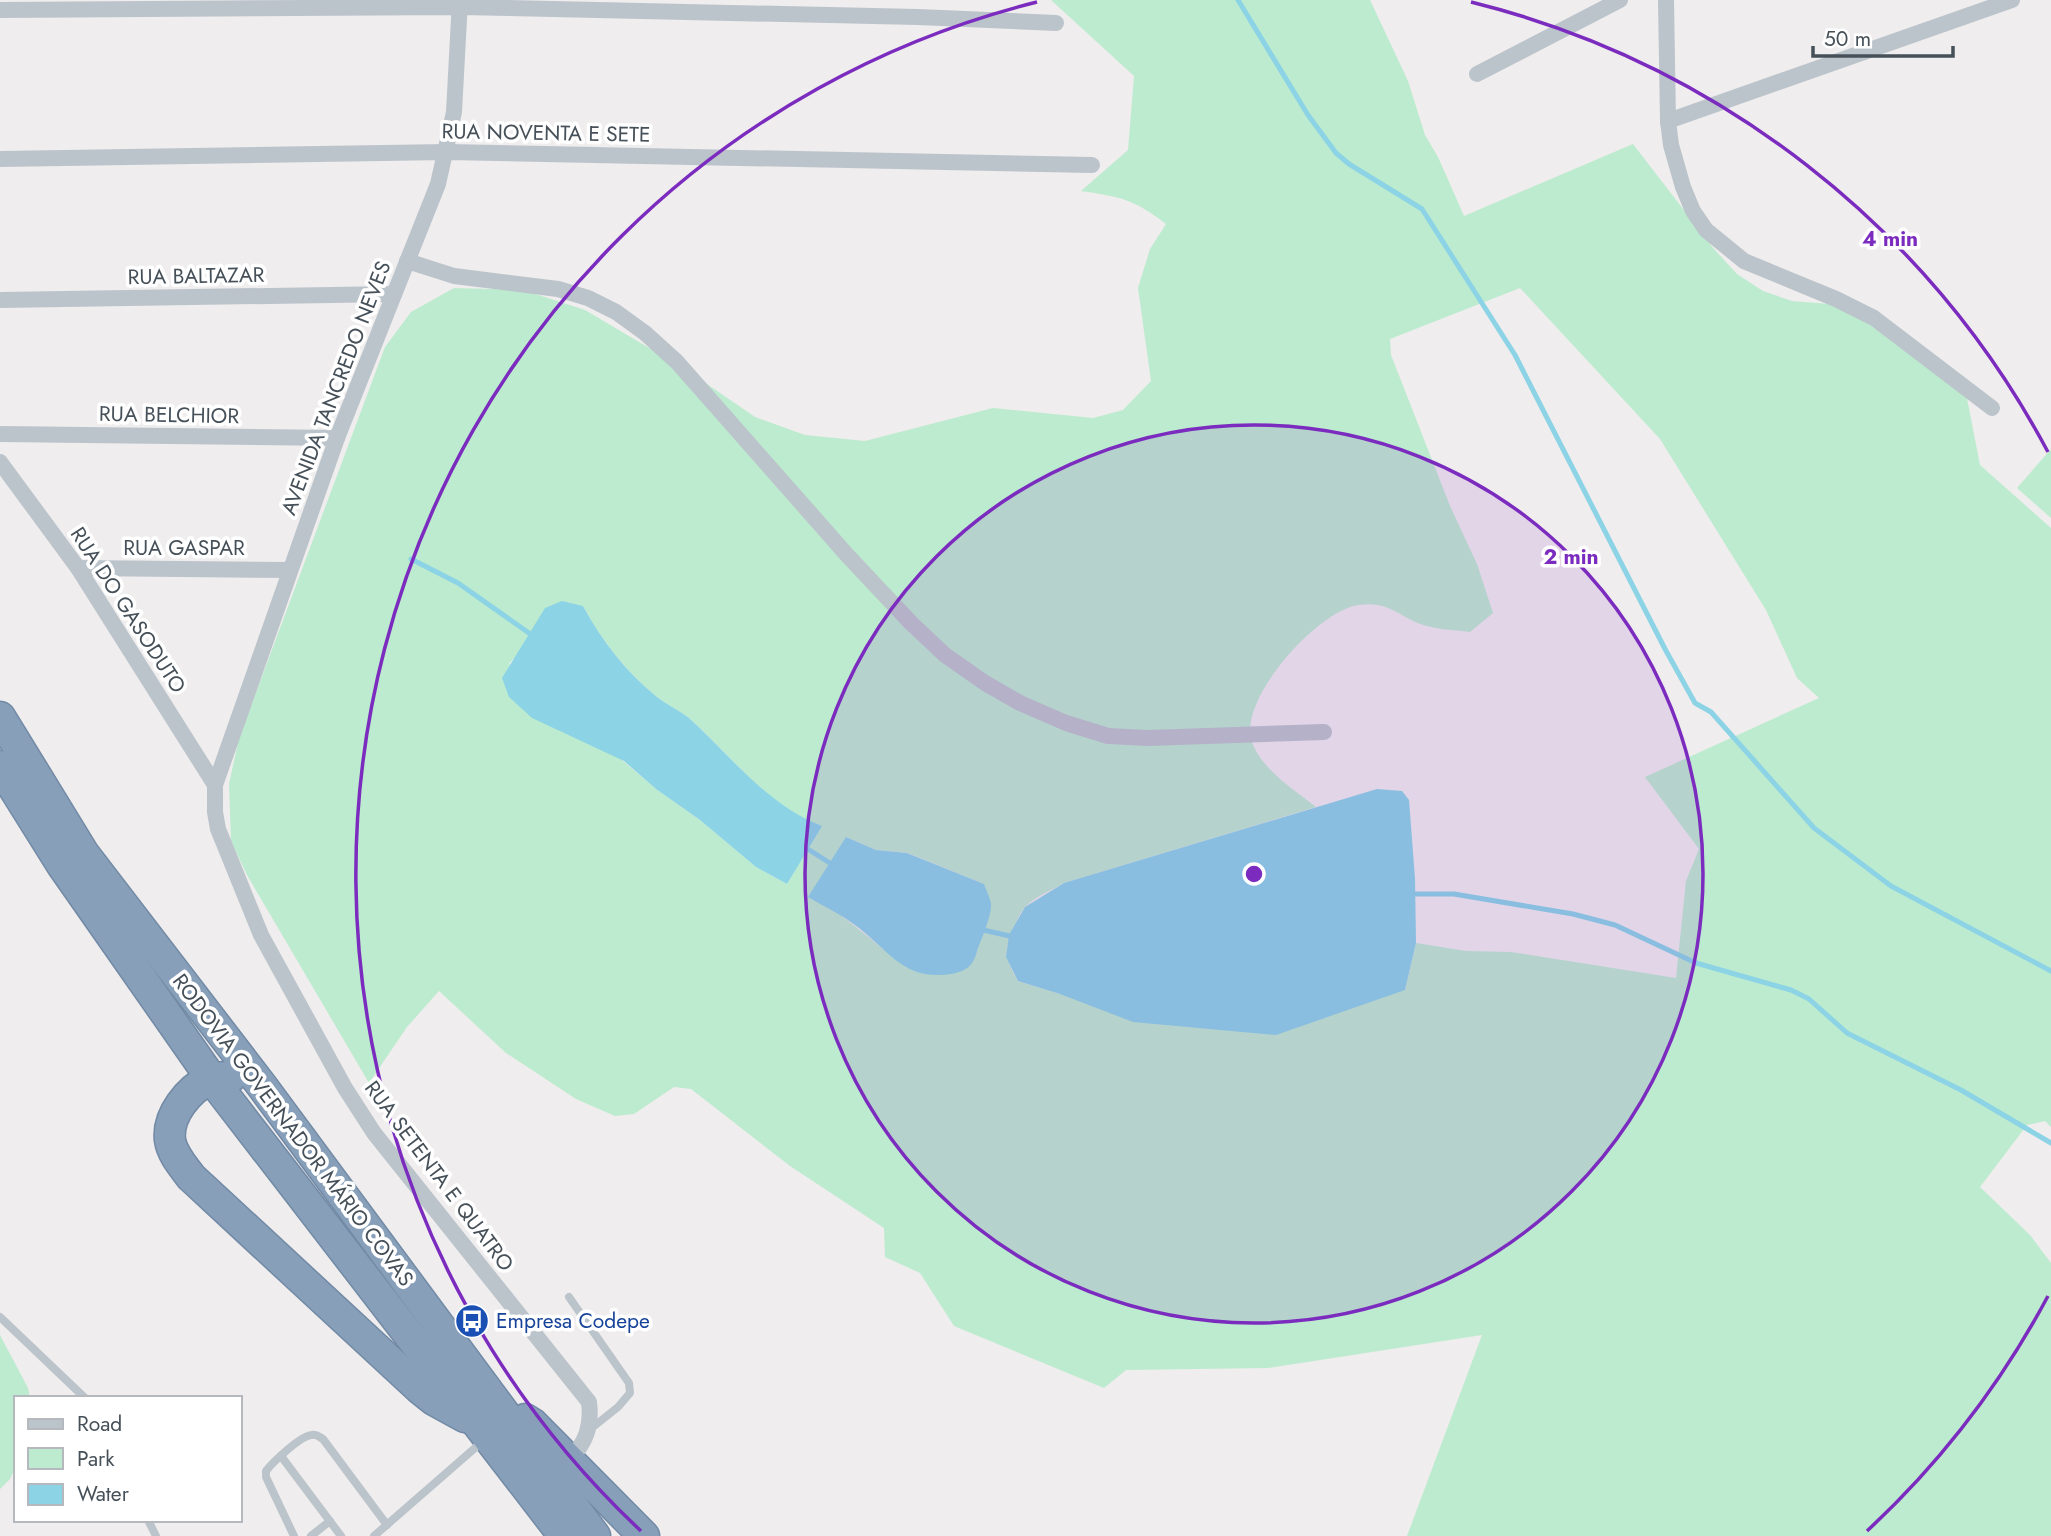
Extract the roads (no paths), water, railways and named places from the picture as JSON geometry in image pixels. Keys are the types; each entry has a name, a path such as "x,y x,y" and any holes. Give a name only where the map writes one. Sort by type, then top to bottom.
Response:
{"highway":[{"name":"RODOVIA GOVERNADOR MÁRIO COVAS","path":"0,717 83,854 262,1086 595,1536"},
{"name":"RODOVIA GOVERNADOR MÁRIO COVAS","path":"0,766 62,864 211,1079 482,1429 557,1534"},
{"path":"262,1086 230,1076 211,1079 187,1096 174,1116 170,1139 177,1160 191,1177 419,1388 482,1429"},
{"path":"504,1412 533,1424 644,1536"}],"street":[{"path":"1477,74 1619,0"},
{"path":"1666,0 1668,121 1676,168 1693,211 1706,230 1744,261 1836,299 1874,318 1992,408"},
{"path":"1668,121 2012,0"},
{"path":"0,10 37,5 460,3 1056,23"},
{"name":"AVENIDA TANCREDO NEVES","path":"215,785 337,438 438,184 454,112 460,3"},
{"name":"RUA NOVENTA E SETE","path":"0,159 447,152 1092,165"},
{"path":"407,261 454,276 558,289 588,298 616,312 645,333 677,362 855,564 945,655 1020,703 1066,723 1108,736 1148,738 1324,732"},
{"name":"RUA BALTAZAR","path":"0,300 394,294"},
{"name":"RUA BELCHIOR","path":"0,434 337,438"},
{"name":"RUA DO GASODUTO","path":"0,462 78,568 215,785"},
{"name":"RUA GASPAR","path":"78,568 290,570"},
{"name":"RUA SETENTA E QUATRO","path":"215,785 218,829 256,924 345,1088 374,1133 589,1402 591,1417 588,1432"},
{"path":"569,1460 579,1450 588,1432"}],"lane":[{"path":"569,1297 629,1383 629,1394 588,1432"},
{"path":"0,1317 83,1396"},
{"path":"374,1536 482,1429"},
{"path":"293,1536 265,1475 268,1468 306,1436 320,1436 387,1525"},
{"path":"281,1456 341,1536"},
{"path":"311,1536 330,1521"}],"water":[{"path":"562,601 583,606 607,644 635,677 657,697 689,718 767,793 784,806 822,826 787,884 756,867 624,761 532,718 509,697 502,678 545,608"},
{"path":"1377,789 1402,791 1409,800 1415,879 1416,943 1405,990 1276,1035 1133,1022 1018,981 1006,957 1009,935 1025,907 1064,883"},
{"path":"846,837 876,850 907,853 984,884 991,904 990,914 975,956 968,967 957,973 935,975 910,969 853,924 808,897"}],"waterway":[{"path":"1238,0 1308,115 1336,153 1349,164 1422,209 1515,355 1695,703 1711,712 1814,828 1891,886 2051,971"},
{"path":"411,559 458,583 536,638"},
{"path":"803,846 833,865"},
{"path":"1410,894 1454,894 1573,914 1615,925 1696,963 1791,990 1809,999 1847,1033 1961,1090 2051,1143"},
{"path":"979,929 1014,937"}],"place":[{"name":"Empresa Codepe","path":"472,1321"}]}
